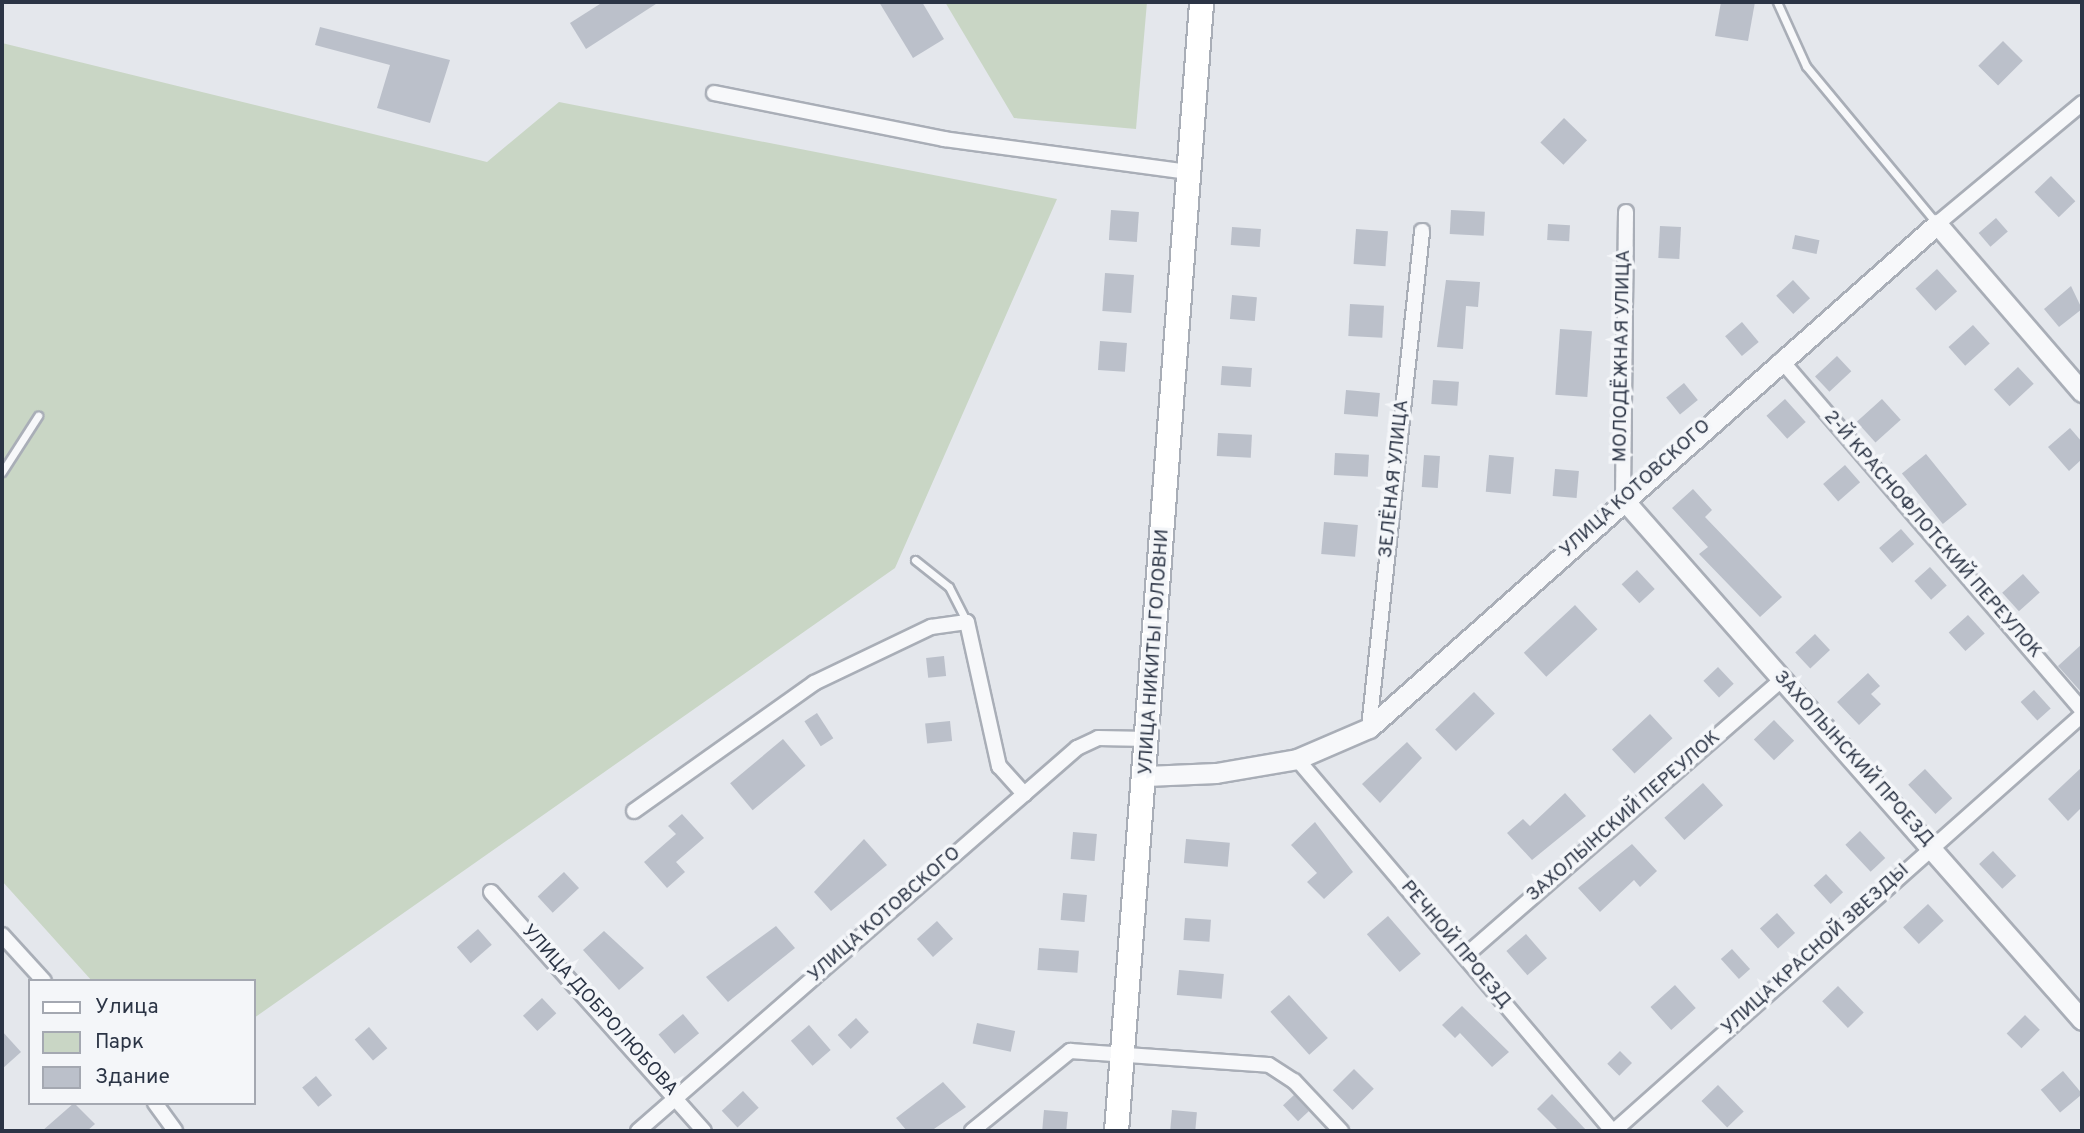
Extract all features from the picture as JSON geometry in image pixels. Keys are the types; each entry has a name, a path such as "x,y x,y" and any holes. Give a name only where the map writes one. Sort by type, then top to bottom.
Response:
{"main road":[{"name":"УЛИЦА НИКИТЫ ГОЛОВНИ","path":"1116,1131 1146,776 1201,2"}],"street":[{"path":"714,93 944,139 1189,172"},
{"name":"УЛИЦА КОТОВСКОГО","path":"1146,776 1216,773 1297,759 1369,728 1781,360 1937,224 2082,103"},
{"name":"МОЛОДЁЖНАЯ УЛИЦА","path":"1623,499 1626,212"},
{"path":"1937,224 2082,392"},
{"name":"ЗЕЛЁНАЯ УЛИЦА","path":"1369,728 1422,231"},
{"name":"2-Й КРАСНОФЛОТСКИЙ ПЕРЕУЛОК","path":"1781,360 2082,713"},
{"name":"ЗАХОЛЫНСКИЙ ПРОЕЗД","path":"1623,499 2081,1017"},
{"path":"634,811 814,683 931,626 967,622 999,766 1024,794"},
{"name":"ЗАХОЛЫНСКИЙ ПЕРЕУЛОК","path":"1465,956 1782,679"},
{"name":"УЛИЦА КРАСНОЙ ЗВЕЗДЫ","path":"1614,1131 2082,713"},
{"name":"УЛИЦА КОТОВСКОГО","path":"638,1131 1077,748 1097,738 1148,739"},
{"name":"РЕЧНОЙ ПРОЕЗД","path":"1297,759 1614,1131"},
{"name":"УЛИЦА ДОБРОЛЮБОВА","path":"491,892 677,1097 704,1131"},
{"path":"2,935 42,979"},
{"path":"972,1131 1070,1051 1269,1065 1294,1081 1341,1131"},
{"path":"156,1105 175,1131"}],"lane":[{"path":"1777,2 1806,66 1937,224"},
{"path":"2,472 38,416"},
{"path":"915,560 948,587 967,622"}],"green space":[{"path":"945,2 1147,2 1136,129 1014,118"},
{"path":"2,43 487,162 559,102 1057,199 895,568 256,1017 256,979 90,979 2,881"}],"building":[{"path":"603,2 659,2 586,49 570,23"},
{"path":"879,2 922,2 944,39 913,58"},
{"path":"1721,2 1755,2 1748,41 1715,36"},
{"path":"320,27 450,60 430,123 377,108 390,65 315,45"},
{"path":"2003,41 2023,61 1998,86 1978,66"},
{"path":"1564,118 1587,140 1563,165 1540,142"},
{"path":"2051,176 2075,201 2059,217 2034,192"},
{"path":"1111,210 1139,212 1137,242 1109,240"},
{"path":"1451,210 1485,212 1484,236 1450,234"},
{"path":"1996,218 2008,232 1990,247 1979,233"},
{"path":"1548,224 1570,225 1569,241 1547,240"},
{"path":"1660,226 1681,227 1679,259 1658,258"},
{"path":"1232,227 1261,229 1260,247 1231,245"},
{"path":"1356,229 1388,231 1385,266 1354,264"},
{"path":"1795,235 1819,240 1817,254 1792,249"},
{"path":"1937,269 1957,291 1936,311 1915,288"},
{"path":"1105,273 1134,275 1131,313 1102,311"},
{"path":"1446,280 1480,282 1478,307 1466,306 1463,349 1437,347"},
{"path":"1793,280 1810,298 1793,314 1776,296"},
{"path":"2071,286 2082,309 2059,327 2044,309"},
{"path":"1232,295 1257,297 1255,321 1230,319"},
{"path":"1350,304 1384,306 1382,338 1348,336"},
{"path":"1742,322 1759,342 1742,356 1725,336"},
{"path":"1973,325 1990,344 1965,366 1948,347"},
{"path":"1560,329 1592,331 1587,397 1555,395"},
{"path":"1100,341 1127,343 1125,372 1098,370"},
{"path":"1837,356 1851,371 1829,392 1815,376"},
{"path":"1222,366 1252,368 1251,387 1221,385"},
{"path":"2018,367 2034,384 2010,406 1994,390"},
{"path":"1433,380 1459,382 1457,406 1431,404"},
{"path":"1684,383 1698,400 1680,415 1666,397"},
{"path":"1346,390 1380,393 1378,417 1344,414"},
{"path":"1785,399 1806,422 1787,439 1766,416"},
{"path":"1882,399 1901,420 1875,443 1857,422"},
{"path":"2070,428 2082,442 2082,459 2069,471 2048,447"},
{"path":"1218,433 1252,435 1251,458 1217,456"},
{"path":"1335,453 1369,455 1368,477 1334,475"},
{"path":"1926,454 1967,505 1943,524 1902,474"},
{"path":"1424,455 1440,456 1438,488 1422,487"},
{"path":"1489,455 1514,457 1511,494 1486,492"},
{"path":"1845,465 1860,482 1838,501 1823,484"},
{"path":"1555,469 1579,471 1577,498 1553,496"},
{"path":"1693,489 1712,510 1705,517 1782,597 1760,617 1699,554 1708,547 1672,508"},
{"path":"1324,522 1358,525 1355,557 1321,554"},
{"path":"1901,529 1914,544 1892,563 1879,548"},
{"path":"1930,567 1947,586 1931,600 1914,581"},
{"path":"1637,570 1655,589 1639,603 1622,584"},
{"path":"2023,574 2040,593 2019,611 2002,593"},
{"path":"1575,605 1598,629 1546,677 1524,653"},
{"path":"1968,615 1985,634 1965,651 1949,632"},
{"path":"1815,634 1830,650 1810,669 1795,652"},
{"path":"2082,644 2082,693 2058,666"},
{"path":"944,656 946,676 928,678 926,658"},
{"path":"1718,667 1734,684 1719,697 1703,681"},
{"path":"1868,673 1880,686 1871,694 1881,704 1859,725 1837,702"},
{"path":"2034,690 2051,709 2037,721 2021,702"},
{"path":"1474,692 1495,714 1456,751 1435,730"},
{"path":"817,713 833,738 821,746 804,721"},
{"path":"1650,714 1673,738 1634,774 1612,749"},
{"path":"1774,720 1794,741 1774,760 1754,739"},
{"path":"950,721 952,741 927,744 925,724"},
{"path":"783,739 805,766 753,810 730,783"},
{"path":"1407,742 1422,758 1380,803 1362,784"},
{"path":"2082,767 2082,807 2068,821 2048,799"},
{"path":"1925,769 1952,798 1935,814 1908,785"},
{"path":"1703,783 1723,805 1684,840 1664,818"},
{"path":"1565,793 1586,816 1532,860 1507,833 1523,819 1530,826"},
{"path":"682,814 704,838 676,862 685,872 667,888 644,862 676,834 668,826"},
{"path":"1315,822 1353,872 1324,899 1307,882 1317,873 1291,845"},
{"path":"1860,831 1885,858 1871,872 1845,845"},
{"path":"1073,832 1097,834 1095,861 1071,859"},
{"path":"864,839 887,865 831,911 814,892"},
{"path":"1186,839 1230,843 1228,867 1184,863"},
{"path":"1632,844 1657,871 1640,887 1634,880 1600,912 1578,888"},
{"path":"1993,851 2016,876 2002,889 1979,864"},
{"path":"564,872 579,888 553,913 538,897"},
{"path":"1826,874 1843,892 1831,904 1814,886"},
{"path":"1063,893 1087,895 1085,922 1061,920"},
{"path":"1928,904 1944,921 1919,944 1903,927"},
{"path":"1777,913 1795,933 1778,948 1760,928"},
{"path":"1388,916 1421,954 1400,972 1367,934"},
{"path":"1185,918 1211,920 1209,942 1183,940"},
{"path":"937,921 953,939 933,957 917,939"},
{"path":"776,926 795,948 728,1002 706,977"},
{"path":"478,929 492,945 471,963 457,947"},
{"path":"604,931 644,968 619,990 583,950"},
{"path":"1526,934 1547,958 1527,975 1506,951"},
{"path":"1039,948 1079,951 1077,973 1037,970"},
{"path":"1732,949 1750,969 1739,979 1721,959"},
{"path":"1179,970 1224,974 1222,999 1177,995"},
{"path":"1675,985 1696,1008 1671,1030 1650,1007"},
{"path":"1838,986 1864,1013 1848,1028 1822,1001"},
{"path":"1289,995 1328,1038 1309,1055 1270,1012"},
{"path":"542,998 556,1013 537,1031 523,1016"},
{"path":"1462,1006 1509,1052 1492,1067 1460,1033 1455,1038 1442,1025"},
{"path":"683,1014 699,1033 675,1054 658,1035"},
{"path":"2025,1015 2040,1030 2021,1048 2007,1033"},
{"path":"856,1018 869,1032 851,1049 838,1035"},
{"path":"977,1023 1015,1031 1011,1052 973,1044"},
{"path":"809,1025 831,1050 813,1066 791,1041"},
{"path":"369,1027 387,1048 373,1061 355,1039"},
{"path":"2,1031 21,1052 2,1069"},
{"path":"1620,1051 1632,1063 1619,1076 1607,1064"},
{"path":"1354,1069 1374,1089 1353,1110 1333,1090"},
{"path":"2063,1071 2082,1094 2060,1113 2041,1090"},
{"path":"316,1076 332,1095 318,1107 302,1088"},
{"path":"943,1082 966,1107 931,1131 907,1131 896,1118"},
{"path":"1718,1085 1744,1112 1727,1128 1701,1101"},
{"path":"743,1091 759,1108 737,1128 722,1111"},
{"path":"1552,1094 1587,1131 1559,1131 1537,1109"},
{"path":"1294,1095 1309,1111 1298,1121 1283,1105"},
{"path":"72,1105 76,1105 95,1124 87,1131 42,1131"},
{"path":"1044,1110 1068,1112 1066,1131 1042,1131"},
{"path":"1172,1110 1197,1112 1195,1131 1170,1131"}]}
